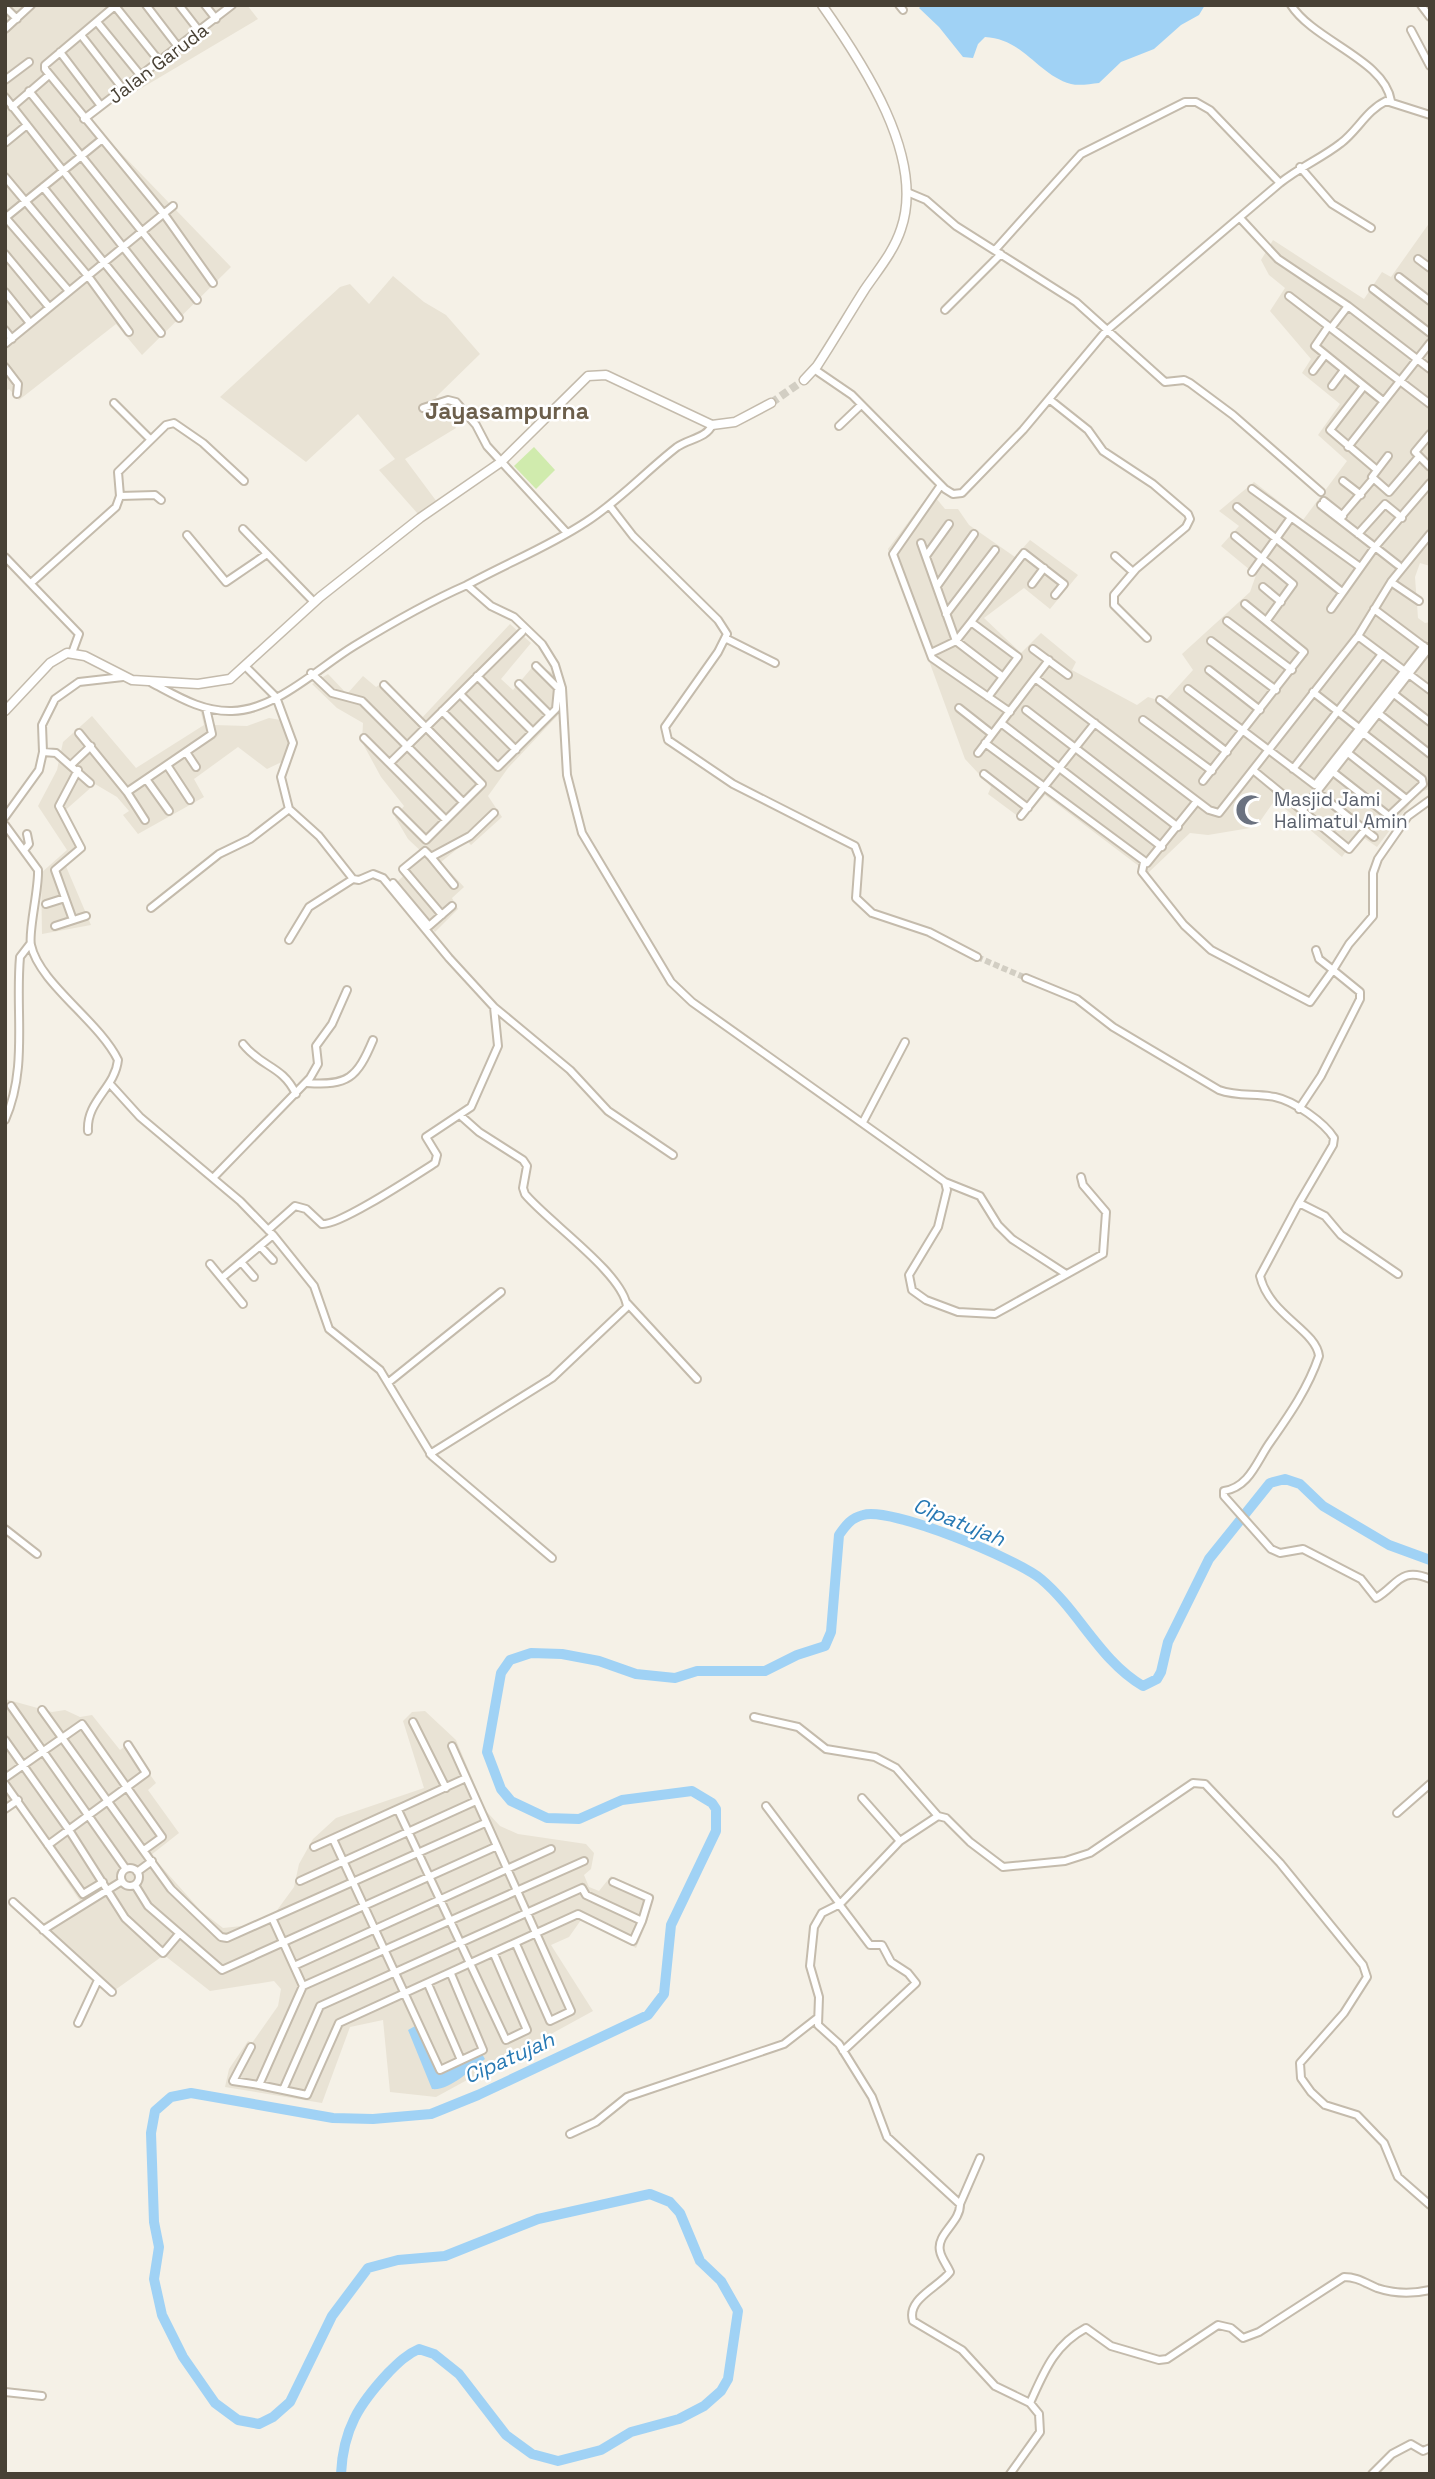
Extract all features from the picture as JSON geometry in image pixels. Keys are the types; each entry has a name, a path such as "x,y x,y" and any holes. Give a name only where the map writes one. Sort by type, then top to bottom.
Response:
{"street":[{"path":"5,29 31,5"},
{"path":"146,5 178,48"},
{"path":"179,5 200,32"},
{"path":"205,5 216,19"},
{"name":"Jalan Garuda","path":"84,119 232,5"},
{"path":"804,380 814,369 897,239 904,222 907,192 901,155 888,117 866,75 822,5"},
{"path":"1291,5 1319,34 1384,81 1391,101"},
{"path":"1421,5 1430,17"},
{"path":"160,62 116,6 45,65 84,119 164,214 213,283"},
{"path":"5,7 17,19"},
{"path":"97,22 141,76"},
{"path":"1411,30 1430,66"},
{"path":"82,35 123,89"},
{"path":"60,52 101,106"},
{"path":"5,80 29,62"},
{"path":"12,107 50,75"},
{"path":"29,91 197,300"},
{"path":"5,97 179,318"},
{"path":"945,310 1081,154 1153,116 1190,101 1210,110 1280,183"},
{"path":"814,369 840,385 949,492 962,493 1049,399 1106,331 1151,289 1280,183 1300,167 1340,144 1377,107 1391,101 1430,115"},
{"path":"6,140 27,125"},
{"path":"69,291 5,217 101,140"},
{"path":"1300,167 1332,204 1371,228"},
{"path":"5,177 88,276 129,332"},
{"path":"43,187 161,333"},
{"path":"907,192 926,200 950,222 1076,302 1165,382 1187,381 1221,405 1321,492"},
{"path":"5,344 173,206"},
{"path":"1240,218 1278,259 1348,306 1430,369"},
{"path":"5,254 49,307"},
{"path":"1418,259 1430,268"},
{"path":"1399,277 1430,301"},
{"path":"1373,289 1430,333"},
{"path":"5,292 30,323"},
{"path":"1289,296 1430,404"},
{"path":"1348,306 1315,344 1325,355 1384,401"},
{"path":"5,330 12,339"},
{"path":"1348,447 1430,343"},
{"path":"1313,371 1325,355"},
{"path":"5,367 19,384 18,394"},
{"path":"1332,386 1344,370"},
{"path":"5,817 35,778 43,752 43,719 63,691 94,678 123,677 152,683 215,684 230,679 314,602 420,518 501,462 576,386 594,374 606,375 712,425 735,422 771,403"},
{"path":"1364,386 1330,430 1377,470"},
{"path":"1049,399 1088,430 1103,451 1153,484 1188,514 1186,527 1133,572 1112,600 1147,638"},
{"path":"423,408 448,400 456,402 501,462 567,533"},
{"path":"114,402 150,439"},
{"path":"839,426 861,405"},
{"path":"31,583 116,507 120,496 118,472 166,425 174,423 204,443 244,481"},
{"path":"152,683 206,708 241,710 276,697 357,645 503,565 540,551 609,505 677,447 707,433 712,425"},
{"path":"1430,435 1415,452 1418,458 1430,467"},
{"path":"1341,518 1373,480 1388,456"},
{"path":"1358,534 1385,504 1418,458"},
{"path":"1373,480 1392,491"},
{"path":"1343,481 1360,495"},
{"path":"1331,609 1375,547 1430,483"},
{"path":"941,485 929,506 893,554 932,658 1010,712"},
{"path":"1252,489 1290,519 1307,526 1360,567"},
{"path":"929,506 949,492"},
{"path":"120,496 155,495 161,500"},
{"path":"1322,503 1398,565"},
{"path":"1385,504 1402,517"},
{"path":"609,505 641,545 724,628 727,639 775,663"},
{"path":"1237,507 1342,592"},
{"path":"1252,572 1290,519"},
{"path":"926,556 950,524"},
{"path":"243,529 314,602"},
{"path":"937,586 974,534"},
{"path":"1035,678 1197,801 1219,813 1358,636 1391,582 1430,534"},
{"path":"187,535 226,582 267,554"},
{"path":"1235,536 1293,584 1267,620"},
{"path":"920,543 956,641 1003,677"},
{"path":"946,614 995,550"},
{"path":"931,653 956,641 1024,553 1064,584 1055,595"},
{"path":"1115,556 1133,572"},
{"path":"5,557 79,634 72,653"},
{"path":"1032,584 1044,568"},
{"path":"1391,582 1419,601"},
{"path":"467,585 491,606 514,617 541,644 555,665 562,688 567,775 582,833 671,982 692,1002 945,1182 980,1196 998,1225 1012,1238 1066,1274"},
{"path":"1263,587 1281,602"},
{"path":"1203,781 1292,670 1304,648 1245,604"},
{"path":"1188,689 1315,785 1428,648 1374,609"},
{"path":"1227,621 1292,670"},
{"path":"971,622 1018,657 988,697"},
{"path":"390,763 522,632"},
{"path":"1358,636 1430,691"},
{"path":"727,639 665,727 668,740 733,784 855,846 859,857 856,898 865,909 929,932 977,957"},
{"path":"1210,641 1276,690"},
{"path":"1033,649 1068,675"},
{"path":"5,711 50,663 61,655 72,653 85,656 123,677"},
{"path":"1293,769 1382,654"},
{"path":"978,752 1049,660"},
{"path":"245,666 276,697 293,743 281,777 289,809 319,836 353,879"},
{"path":"442,711 498,767 556,709 558,688 536,666"},
{"path":"1209,670 1260,710"},
{"path":"313,672 339,696 362,701 463,802"},
{"path":"1300,809 1348,753 1361,731 1394,694 1407,673"},
{"path":"477,676 533,732"},
{"path":"519,684 550,715"},
{"path":"384,685 482,784 426,840 425,850 403,869 442,915"},
{"path":"1313,692 1423,780 1411,797 1405,799 1388,816 1333,772"},
{"path":"460,694 516,750"},
{"path":"1394,694 1430,722"},
{"path":"1160,700 1227,752"},
{"path":"127,792 212,734 206,708"},
{"path":"959,708 992,734"},
{"path":"1027,710 1178,827"},
{"path":"1378,713 1430,754"},
{"path":"1143,720 1212,771"},
{"path":"1001,723 1162,847"},
{"path":"1021,816 1095,723"},
{"path":"79,733 127,792 145,820"},
{"path":"364,738 446,820"},
{"path":"985,743 1144,862 1149,863 1197,801"},
{"path":"71,765 91,746"},
{"path":"43,752 56,753 90,783"},
{"path":"186,752 196,767"},
{"path":"1348,753 1405,799"},
{"path":"167,765 190,800"},
{"path":"1253,770 1349,849 1365,830"},
{"path":"74,920 55,870 82,848 59,806 78,771"},
{"path":"984,774 1028,807"},
{"path":"146,779 169,811"},
{"path":"1317,792 1374,837"},
{"path":"1144,862 1142,872 1157,893 1210,950 1310,1002 1349,944 1373,916 1373,873 1378,859 1408,816 1430,800"},
{"path":"151,908 219,854 250,839 289,809"},
{"path":"397,811 426,840"},
{"path":"431,857 470,836 494,813"},
{"path":"5,1120 13,1100 18,1072 20,957 30,944 38,875 37,865 6,827"},
{"path":"25,849 29,844 27,834"},
{"path":"425,850 454,885"},
{"path":"289,940 309,907 353,879 373,874 383,878 449,958 494,1007 570,1070 608,1111 673,1156"},
{"path":"391,880 429,926 452,906"},
{"path":"46,904 65,898"},
{"path":"55,926 86,916"},
{"path":"30,944 54,982 98,1028 113,1049 118,1063 111,1085 92,1105 88,1131"},
{"path":"1300,1109 1330,1059 1361,995 1319,959 1316,950"},
{"path":"1026,978 1077,999 1113,1027 1219,1090 1242,1096 1274,1097 1300,1109 1331,1133 1335,1141 1260,1276 1277,1310 1316,1345 1319,1356 1292,1413 1247,1479 1234,1489 1224,1492 1227,1502 1261,1540 1278,1553 1301,1548 1352,1574 1367,1584 1376,1598 1398,1578 1417,1575 1430,1579"},
{"path":"213,1178 307,1083 317,1064 316,1046 332,1024 347,990"},
{"path":"222,1278 260,1246 295,1206 306,1209 324,1225 367,1206 435,1163 437,1156 426,1137 471,1107 498,1046 494,1007"},
{"path":"307,1083 333,1084 352,1077 362,1065 373,1040"},
{"path":"863,1122 905,1042"},
{"path":"243,1044 255,1058 287,1077 296,1094"},
{"path":"111,1085 140,1117 213,1178 271,1232 314,1286 329,1329 372,1363 389,1382 430,1454 552,1559"},
{"path":"461,1116 479,1132 523,1160 527,1166 523,1188 525,1194 578,1243 616,1285 627,1303 697,1379"},
{"path":"945,1182 947,1190 938,1227 909,1275 910,1285 917,1294 958,1312 995,1314 1105,1251 1104,1207 1083,1185 1081,1177"},
{"path":"1299,1203 1325,1216 1341,1235 1398,1274"},
{"path":"260,1246 273,1260"},
{"path":"242,1262 254,1277"},
{"path":"210,1264 243,1304"},
{"path":"389,1382 501,1292"},
{"path":"430,1454 552,1377 625,1312 627,1303"},
{"path":"5,1529 37,1554"},
{"path":"11,1706 126,1869 137,1872"},
{"path":"42,1710 171,1889 222,1937 233,1937 273,1920 485,1823"},
{"path":"754,1717 798,1727 826,1749 875,1757 896,1768 938,1816 946,1818 994,1862 1009,1868 1065,1861 1090,1853 1193,1783 1205,1784 1280,1863 1363,1965 1367,1977 1344,2013 1300,2063 1301,2078 1325,2105 1357,2115 1384,2143 1398,2177 1430,2205"},
{"path":"413,1722 446,1788"},
{"path":"5,1778 82,1724 162,1837 144,1850"},
{"path":"5,1740 69,1829 125,1917 163,1953 179,1934"},
{"path":"48,1845 146,1773 128,1745"},
{"path":"452,1746 495,1847 571,2011 550,2021 516,1944"},
{"path":"314,1847 466,1779"},
{"path":"5,1784 83,1894 103,1882"},
{"path":"1397,1813 1430,1784"},
{"path":"862,1798 900,1841"},
{"path":"5,1809 18,1800"},
{"path":"300,1881 476,1801"},
{"path":"766,1806 870,1945 883,1945 891,1962 904,1970 916,1983 843,2051"},
{"path":"398,1810 506,2040 527,2030 494,1954"},
{"path":"938,1816 900,1841 839,1904 822,1913 814,1927 810,1966 819,1997 816,2019 819,2027 837,2042 843,2051 872,2098 887,2137 960,2204"},
{"path":"333,1839 440,2070 483,2050 451,1974"},
{"path":"135,1885 148,1906 222,1970 495,1847"},
{"path":"294,1966 551,1849"},
{"path":"137,1872 152,1861"},
{"path":"259,2085 303,1986 584,1861"},
{"path":"126,1869 121,1875 122,1881 128,1886 135,1885"},
{"path":"135,1885 139,1878 137,1872"},
{"path":"43,1930 122,1881"},
{"path":"251,2047 235,2072 233,2081 307,2095 339,2023 536,1936 578,1914 633,1941 649,1898 613,1882"},
{"path":"283,2090 320,2006 582,1888 586,1895 642,1921"},
{"path":"12,1902 112,1992"},
{"path":"273,1920 303,1986"},
{"path":"78,2023 98,1980"},
{"path":"428,1984 461,2060"},
{"path":"570,2134 596,2122 626,2097 784,2044 816,2019"},
{"path":"980,2158 960,2204 957,2219 940,2244 949,2273 920,2299 912,2312 912,2319 919,2326 962,2350 995,2386 1030,2403 1039,2414 1040,2432 1010,2474"},
{"path":"1030,2403 1057,2349 1086,2328 1111,2346 1146,2358 1167,2359 1217,2325 1231,2328 1243,2338 1259,2332 1344,2277 1355,2277 1379,2289 1399,2293 1430,2290"},
{"path":"5,2392 42,2396"},
{"path":"1372,2474 1392,2454 1411,2444 1423,2451 1430,2448"}],"shaded area":[{"path":"5,5 247,5 258,19 135,92 127,92 89,120 231,267 142,355 116,324 19,400 9,389 5,392"},
{"path":"1430,222 1430,566 1420,563 1415,577 1418,618 1425,623 1430,622 1430,789 1419,792 1377,847 1358,834 1342,857 1275,800 1256,827 1208,835 1190,833 1148,873 1045,795 1023,820 988,794 991,787 965,759 888,549 931,492 945,509 958,509 969,525 1015,557 1030,540 1078,575 1050,609 1024,588 984,618 1021,653 1041,633 1076,662 1072,670 1137,705 1148,697 1164,702 1193,670 1182,654 1250,592 1256,575 1221,546 1239,526 1219,511 1254,482 1303,520 1347,461 1318,435 1340,404 1302,373 1311,359 1270,311 1285,288 1269,275 1261,260 1273,240 1364,299 1382,272 1391,277"},
{"path":"393,276 424,302 446,315 480,354 436,397 456,428 405,459 437,502 418,514 379,470 395,459 358,414 306,462 220,397 340,287 350,284 369,304"},
{"path":"510,624 531,643 501,679 513,690 535,664 555,674 560,691 559,714 508,768 488,796 502,817 471,845 467,841 441,862 464,887 452,898 458,909 435,932 395,884 425,855 408,839 395,817 404,806 381,777 362,742 363,723 337,708 312,684 328,674 347,694 363,676 376,687 384,682 419,721"},
{"path":"200,709 211,715 214,725 247,726 269,718 281,720 291,744 290,758 267,769 238,747 194,779 204,797 138,834 123,815 129,811 117,797 95,784 61,814 84,849 65,864 91,925 42,934 41,873 67,850 38,806 57,770 63,742 92,716 136,768 204,725"},
{"path":"5,1699 52,1712 65,1710 80,1717 92,1715 120,1750 128,1744 156,1783 148,1790 179,1833 151,1855 201,1911 223,1928 251,1925 275,1913 294,1887 299,1864 313,1839 336,1818 424,1788 403,1721 412,1712 425,1711 456,1740 486,1811 500,1826 518,1834 586,1844 594,1853 591,1869 584,1875 589,1887 599,1891 611,1876 654,1895 647,1922 636,1948 581,1920 569,1937 551,1945 593,2011 436,2097 390,2092 383,2020 350,2027 322,2103 225,2087 229,2069 248,2041 252,2043 278,2006 281,1989 274,1981 210,1991 164,1955 115,1990 39,1926 80,1901 17,1807 5,1815"}],"green space":[{"path":"534,447 555,470 536,489 514,466"}],"water":[{"path":"922,5 1205,5 1199,15 1181,25 1154,49 1121,62 1099,83 1077,85 1059,79 1021,50 999,39 985,37 978,44 973,58 963,57 939,27 919,8"},
{"path":"417,2025 438,2073 482,2054 485,2059 446,2087 432,2089 408,2030"}],"waterway":[{"name":"Cipatujah","path":"341,2474 349,2430 361,2406 392,2369 419,2349 434,2354 459,2374 506,2435 532,2454 558,2461 601,2450 631,2432 679,2419 704,2406 721,2391 728,2379 738,2311 721,2281 700,2261 680,2213 670,2202 650,2194 538,2219 445,2256 398,2260 368,2268 332,2316 290,2402 273,2417 259,2424 238,2420 215,2403 183,2357 162,2315 154,2279 159,2247 154,2222 151,2133 155,2111 171,2097 191,2093 333,2118 373,2119 431,2114 478,2095 648,2015 664,1994 671,1925 716,1831 716,1809 712,1803 692,1791 622,1800 579,1819 547,1818 511,1801 501,1789 487,1752 501,1673 510,1660 531,1653 562,1654 599,1661 636,1674 675,1678 697,1671 765,1671 797,1655 825,1646 831,1632 839,1535 849,1522 863,1515 878,1515 926,1526 1028,1570 1055,1592 1114,1663 1143,1686 1157,1679 1161,1672 1168,1642 1209,1559 1270,1483 1285,1479 1300,1484 1323,1506 1389,1545 1430,1560"}],"tunnel":[{"path":"771,403 804,380"},
{"path":"977,957 1026,978"}],"place":[{"name":"Masjid Jami Halimatul Amin","path":"1251,810"}],"district":[{"name":"Jayasampurna","path":"507,411"}]}
